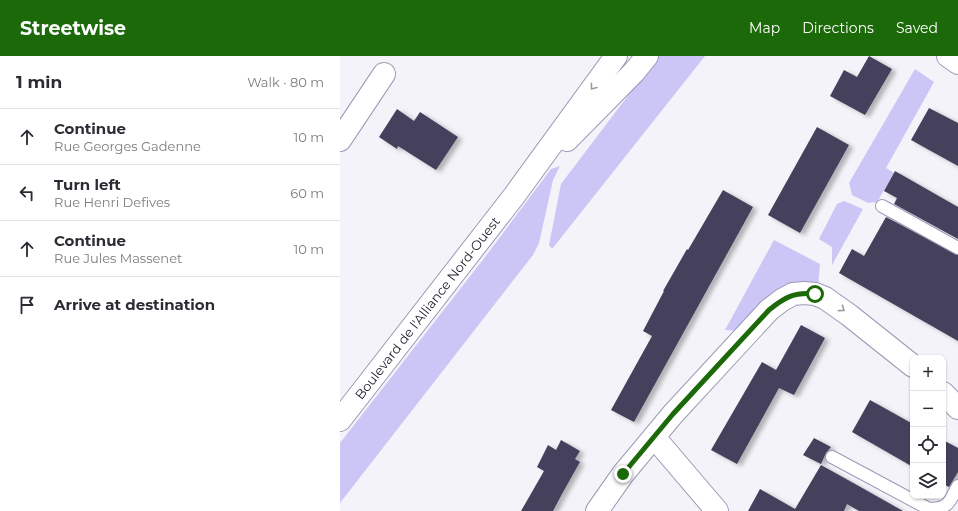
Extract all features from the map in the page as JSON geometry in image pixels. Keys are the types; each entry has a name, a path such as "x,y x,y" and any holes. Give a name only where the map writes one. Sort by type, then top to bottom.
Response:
{"street":[{"name":"Boulevard de l'Alliance Nord-Ouest","path":"340,420 514,196 616,56"},
{"name":"Boulevard de l'Alliance Nord-Ouest","path":"514,196 629,78 647,56"},
{"path":"948,56 958,63"},
{"path":"340,140 384,74"},
{"path":"597,511 623,474 673,414 769,310 793,294 815,294 825,298 849,315 910,364"},
{"path":"654,437 717,511"}],"lane":[{"path":"882,206 958,248"},
{"path":"832,457 929,509 940,509 948,504 958,486"}],"shaded area":[{"path":"658,56 705,56 552,249 549,245 561,184"},
{"path":"915,69 934,82 886,168 894,173 877,202 868,203 852,195 849,183"},
{"path":"560,166 553,180 539,243 533,255 340,503 340,443 485,257 551,169"},
{"path":"844,201 863,209 832,265 832,247 819,239 837,204"},
{"path":"774,240 820,264 818,287 741,331 725,330"}],"building":[{"path":"869,56 892,69 865,115 830,96 844,70 857,77"},
{"path":"929,108 958,123 958,166 911,140"},
{"path":"397,109 414,121 420,112 458,137 436,170 398,146 397,149 379,137"},
{"path":"817,127 849,145 800,233 768,215"},
{"path":"895,171 958,207 958,239 894,204 897,198 884,191"},
{"path":"723,190 753,207 634,422 611,410 652,336 643,331 663,291"},
{"path":"886,217 958,255 958,341 839,273 852,249 864,256"},
{"path":"801,325 825,338 794,395 779,388 737,464 711,450 762,362 776,370"},
{"path":"870,400 910,422 910,465 852,432"},
{"path":"814,438 831,447 826,453 821,464 803,455"},
{"path":"561,440 580,451 575,459 580,462 553,511 521,511 544,471 537,467 548,445 556,450"},
{"path":"946,442 958,448 958,472 949,487 946,486"},
{"path":"821,465 903,511 859,511 847,504 844,511 748,511 760,489 795,509"}],"route":[{"path":"623,474 673,414 769,310 793,294 815,294"}]}
